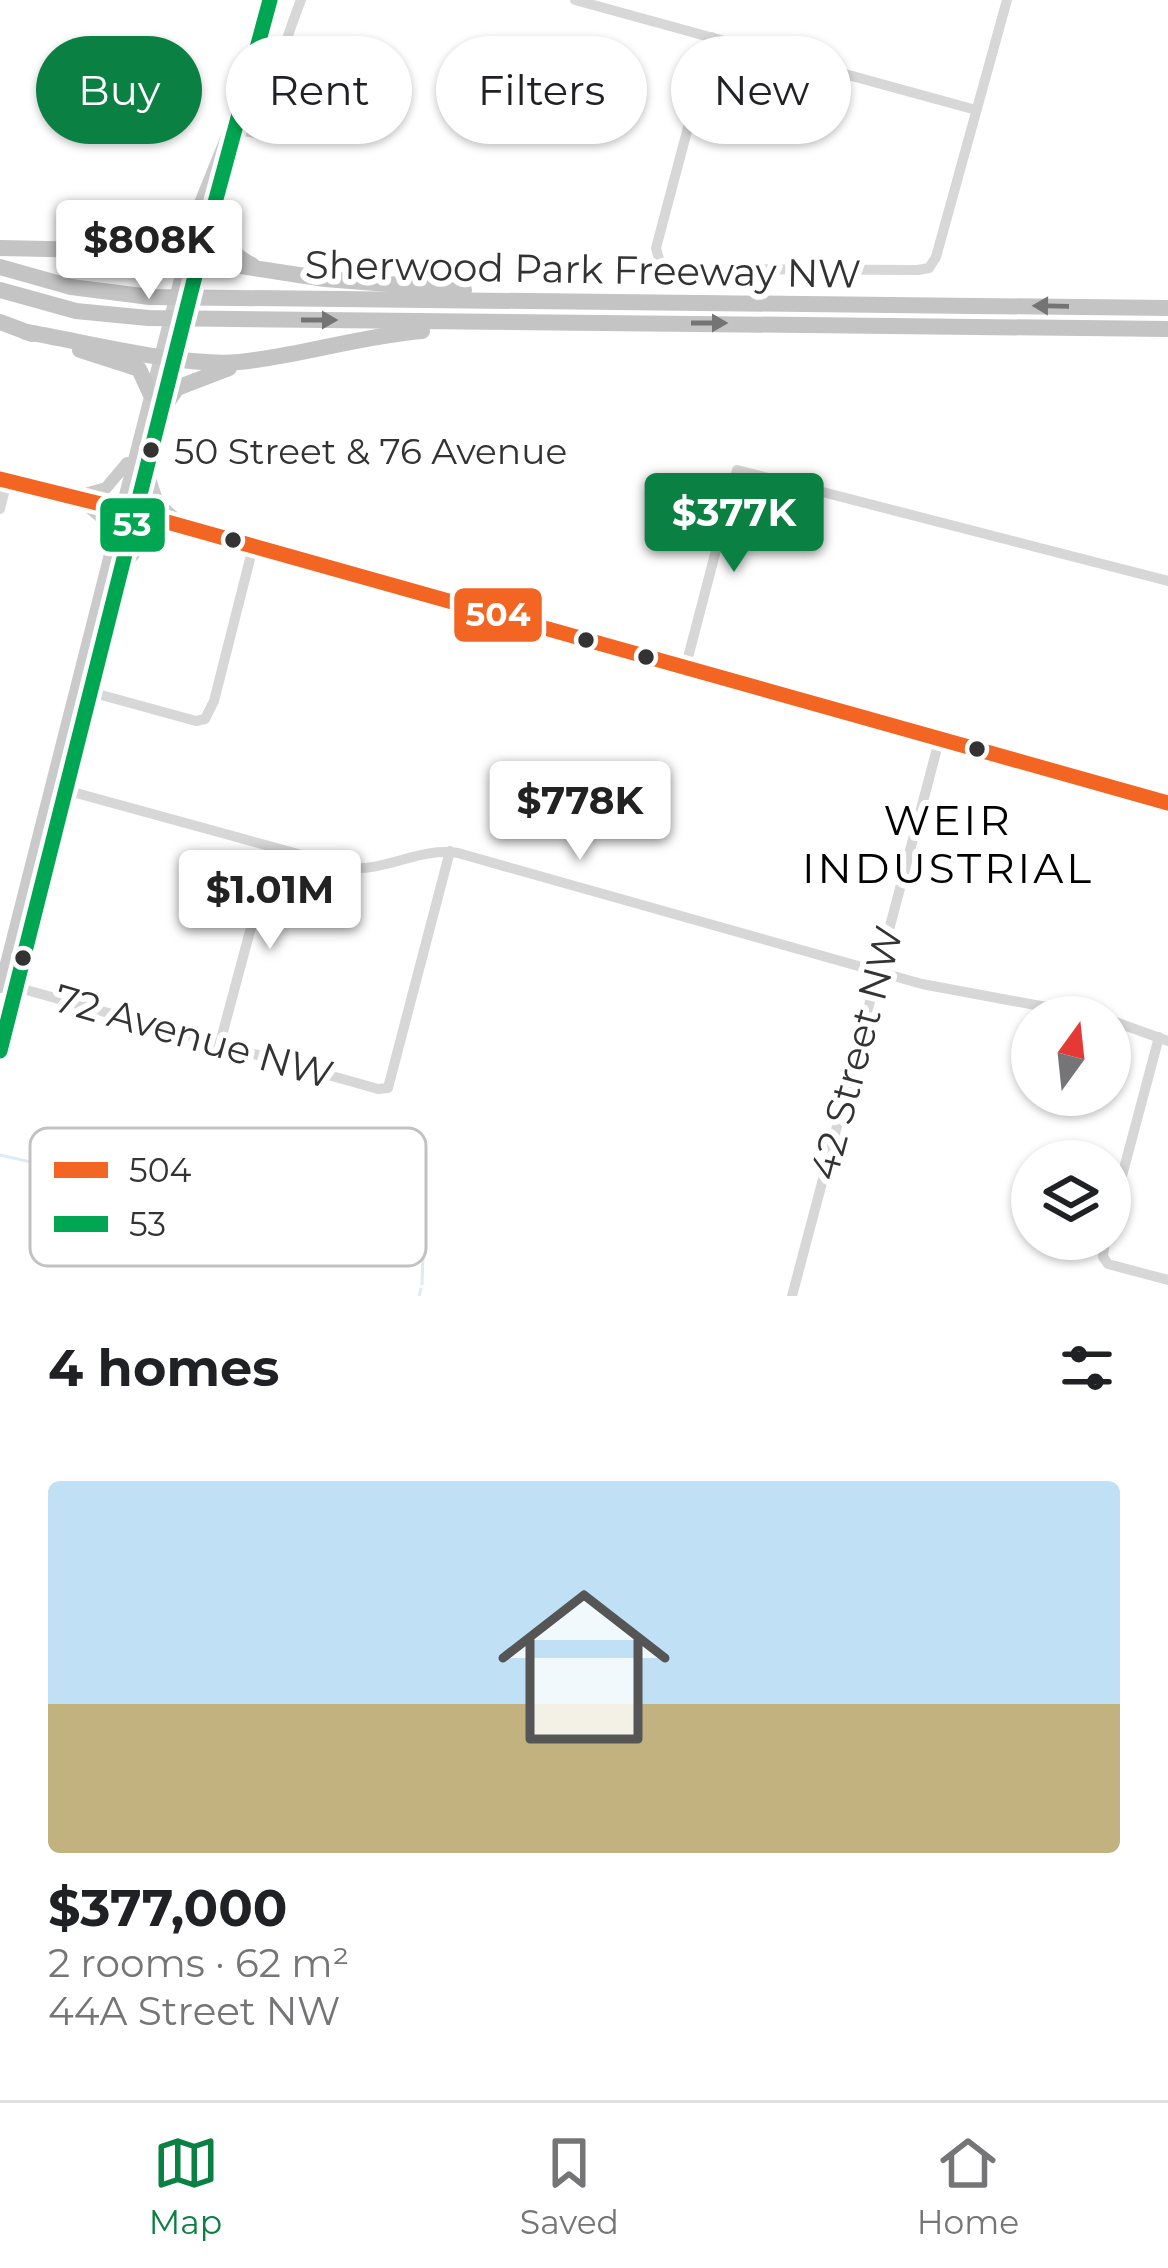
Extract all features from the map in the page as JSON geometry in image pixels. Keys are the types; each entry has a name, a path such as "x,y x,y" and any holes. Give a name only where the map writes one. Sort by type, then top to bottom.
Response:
{"highway":[{"path":"94,249 157,237 206,207 233,254 263,270"},
{"path":"0,248 94,249 382,284 525,294 548,301"},
{"name":"Sherwood Park Freeway NW","path":"0,267 71,287 150,297 1168,308"},
{"name":"Sherwood Park Freeway NW","path":"0,290 76,311 148,318 1168,329"},
{"path":"0,322 131,365 142,373 150,393"},
{"path":"161,411 188,381 258,359 377,334 484,322"},
{"path":"26,332 166,349 215,362 258,359"}],"main road":[{"path":"260,36 270,0"},
{"path":"0,986 50,786 120,574 135,452 226,144"},
{"path":"0,1051 66,790 111,546 147,467 161,411 166,349 180,338 187,279"},
{"path":"76,498 112,484 135,452"},
{"path":"120,574 148,536 180,526 158,503 147,467"},
{"path":"76,498 104,520 111,546"}],"street":[{"path":"286,36 301,0"},
{"path":"574,0 708,36"},
{"path":"684,144 656,248 660,263 674,268 929,268 936,257 1007,0"},
{"path":"851,75 976,110"},
{"path":"685,669 737,470 1168,581"},
{"path":"0,509 4,480 1168,802"},
{"path":"83,690 196,722 205,719 214,701 253,547"},
{"name":"42 Street NW","path":"792,1296 939,741"},
{"path":"50,786 272,849 361,869 450,851 877,973 1011,1002"},
{"path":"220,1043 272,849"},
{"name":"72 Avenue NW","path":"0,986 17,986 378,1089 388,1088 450,851"},
{"path":"1131,1028 1163,1039 1131,1149"},
{"path":"1105,1260 1168,1280"}],"waterway":[{"path":"0,1155 30,1162"},
{"path":"422,1284 423,1266"},
{"path":"419,1296 421,1289"}],"transit line":[{"name":"53","path":"0,1051 194,280 270,0"},
{"name":"504","path":"0,479 1168,803"}],"place":[{"name":"50 Street & 76 Avenue","path":"151,450"}],"district":[{"name":"WEIR INDUSTRIAL","path":"948,844"}]}
